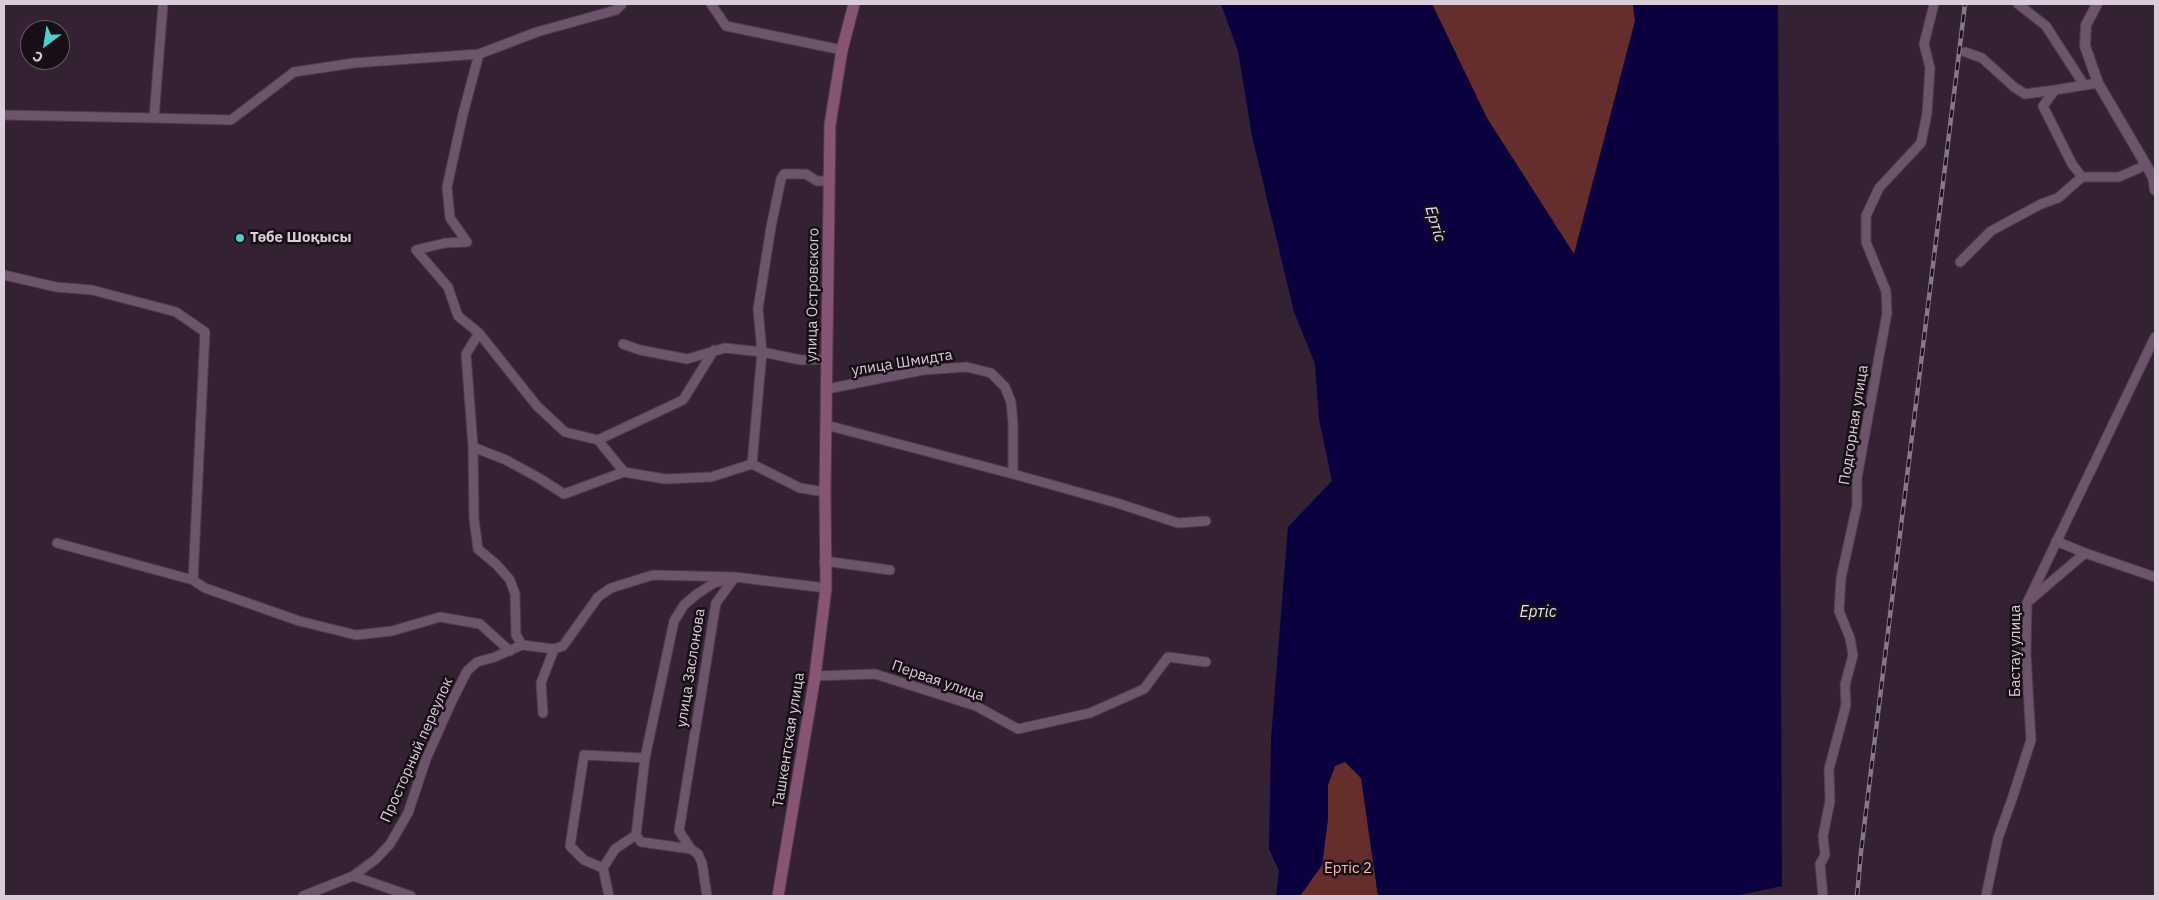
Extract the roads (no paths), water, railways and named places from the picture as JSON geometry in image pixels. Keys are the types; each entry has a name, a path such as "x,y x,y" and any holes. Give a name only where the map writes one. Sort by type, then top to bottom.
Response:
{"main road":[{"name":"улица Островского","path":"826,588 824,561 830,125 842,50 854,4"},
{"name":"Ташкентская улица","path":"778,896 815,676 826,588"}],"street":[{"path":"154,118 163,4"},
{"path":"4,115 60,118 231,120 294,72 354,63 479,54 538,32 616,10 622,4"},
{"path":"711,4 726,26 842,50"},
{"name":"Подгорная улица","path":"1822,896 1820,864 1825,855 1823,836 1830,801 1829,769 1846,705 1845,685 1853,655 1850,638 1839,610 1841,578 1857,505 1857,478 1887,313 1886,291 1866,242 1866,216 1879,188 1921,142 1927,114 1930,68 1924,44 1934,4"},
{"path":"2018,4 2046,26 2084,85"},
{"path":"2097,4 2086,25 2086,46 2098,83 2146,165 2154,175 2155,190"},
{"path":"1965,52 1982,58 2014,87 2025,94 2098,83"},
{"path":"479,54 463,114 447,187 450,218 467,242 445,243 416,250 448,287 458,316 479,333 536,406 565,432 598,440 624,472"},
{"path":"2055,90 2043,106 2072,164 2082,177"},
{"path":"1960,262 1991,231 2042,204 2058,198 2082,177 2119,177 2146,165"},
{"path":"752,464 762,352 758,310 770,227 781,179 784,174 806,174 817,181 830,181"},
{"path":"4,275 56,287 92,290 176,312 204,332 193,580"},
{"path":"479,333 466,354 473,448 474,519 478,549 497,565 510,580 514,594 516,636 522,645 554,649 563,646 598,597 611,588 653,575 735,577 826,588"},
{"name":"Бастау улица","path":"1986,896 1998,838 2031,740 2026,654 2027,603 2155,337"},
{"path":"623,344 640,350 687,359 725,348 762,352 801,360 827,359"},
{"path":"598,440 683,400 714,350"},
{"name":"улица Шмидта","path":"827,389 923,370 967,367 991,372 1005,387 1011,402 1013,474"},
{"path":"826,425 1013,474 1178,523 1206,521"},
{"path":"473,448 506,460 564,494 624,472 665,479 711,477 752,464 800,488 825,492"},
{"path":"2056,541 2155,577"},
{"path":"57,543 193,580 214,591 298,621 356,635 392,631 440,617 480,624 510,651"},
{"path":"2027,603 2085,553"},
{"path":"824,561 890,570"},
{"name":"улица Заслонова","path":"636,835 645,758 674,621 684,605 697,594 714,583 735,577"},
{"name":"улица Заслонова","path":"707,896 702,863 698,854 691,850 679,831 716,603 735,577"},
{"name":"Просторный переулок","path":"303,896 353,876 376,859 390,844 408,813 426,759 467,672 477,662 522,645"},
{"path":"542,713 541,683 554,649"},
{"name":"Первая улица","path":"815,676 875,674 976,706 1018,729 1090,714 1144,689 1168,657 1206,662"},
{"path":"603,868 584,860 570,846 584,755 645,758"},
{"path":"609,896 603,868 615,849 636,835 641,842 691,850"},
{"path":"353,876 411,896"}],"water":[{"name":"Ертіс","path":"1221,4 1432,4 1487,118 1574,254 1635,21 1633,4 1778,4 1782,886 1735,896 1378,896 1361,778 1345,762 1335,766 1328,785 1328,819 1322,865 1300,896 1276,896 1279,871 1269,849 1271,739 1288,527 1332,481 1319,419 1315,364 1294,312 1252,136 1238,51"}],"railway":[{"path":"1857,896 1965,4"}],"place":[{"name":"Төбе Шоқысы","path":"240,238"}],"park label":[{"name":"Ертіс 2","path":"1348,869"}]}
